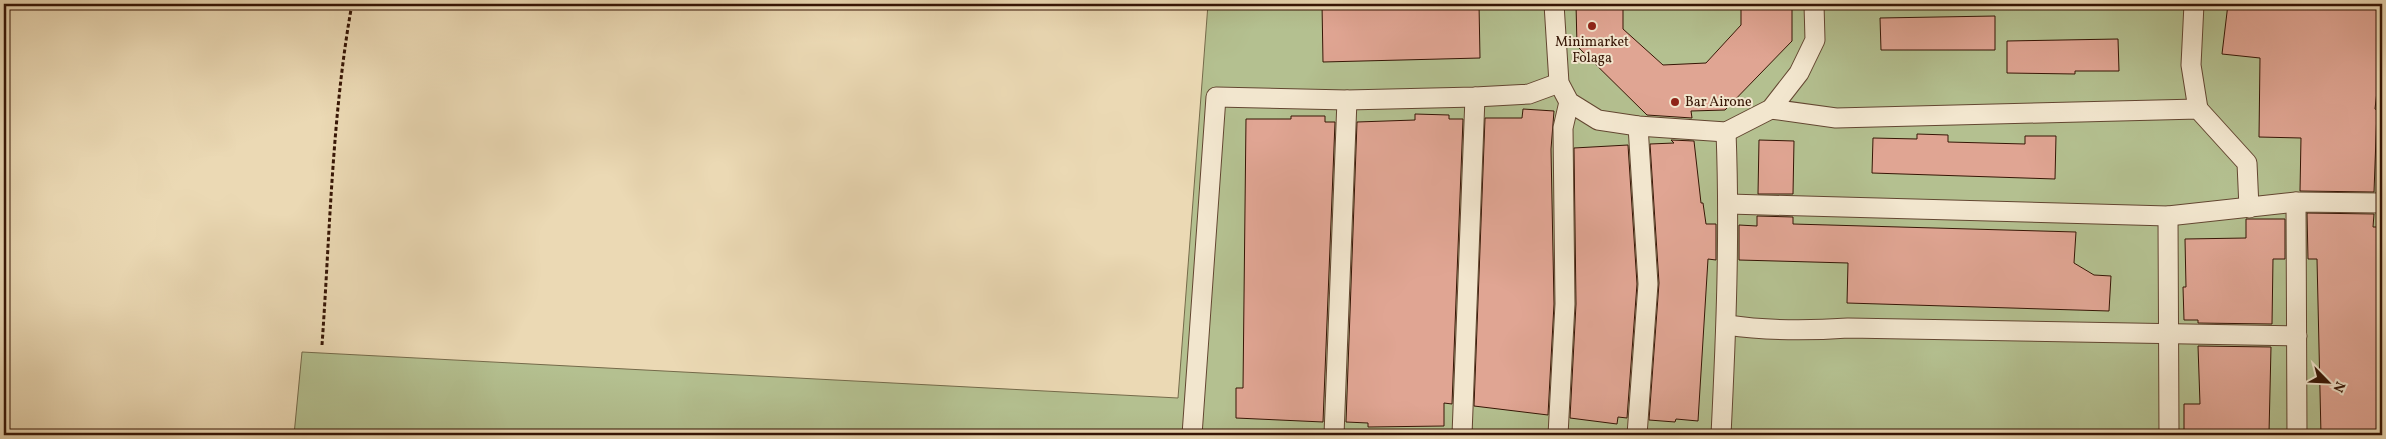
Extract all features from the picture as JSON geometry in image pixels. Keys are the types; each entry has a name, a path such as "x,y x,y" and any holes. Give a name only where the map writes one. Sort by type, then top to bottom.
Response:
{"lane":[{"path":"1554,4 1559,83 1569,102 1598,120 1638,126 1726,132 1771,108 1799,73 1815,40 1814,4"},
{"path":"2194,4 2191,65 2198,109 2247,162 2249,208"},
{"path":"1192,435 1216,97 1347,100 1475,97 1529,94 1559,83"},
{"path":"1462,435 1475,97"},
{"path":"1334,435 1347,100"},
{"path":"1558,435 1565,304 1562,128 1569,102"},
{"path":"1771,108 1836,118 2198,109"},
{"path":"1637,435 1648,284 1638,126"},
{"path":"1721,435 1727,326 1728,204 1726,132"},
{"path":"1728,204 2168,216 2296,202 2382,203"},
{"path":"2296,202 2297,435"},
{"path":"2168,216 2168,435"},
{"path":"1727,326 1770,331 1804,332 1848,328 2297,336"}],"path":[{"path":"322,345 339,108 346,36 352,4"}],"green space":[{"path":"1208,4 2382,4 2382,435 294,435 302,352 1178,398"}],"building":[{"path":"1322,4 1479,4 1480,58 1323,62"},
{"path":"1576,4 1623,4 1623,29 1663,65 1706,63 1741,25 1741,4 1792,4 1792,41 1725,110 1691,111 1692,118 1647,115 1577,46"},
{"path":"2228,4 2382,4 2382,47 2375,109 2377,110 2374,192 2300,191 2301,138 2259,137 2260,58 2222,54"},
{"path":"1995,16 1995,50 1881,50 1880,18"},
{"path":"2118,39 2119,71 2075,71 2075,74 2007,73 2007,41"},
{"path":"1523,109 1554,111 1551,149 1554,304 1548,415 1474,406 1485,118 1522,118"},
{"path":"1415,114 1449,115 1449,119 1463,119 1452,404 1444,403 1444,426 1368,427 1368,423 1346,422 1357,122 1415,120"},
{"path":"1291,116 1325,116 1325,122 1335,122 1323,422 1236,418 1236,388 1243,388 1246,119 1291,119"},
{"path":"1917,134 1948,135 1948,142 2025,144 2025,136 2056,136 2055,179 1872,173 1873,138 1917,139"},
{"path":"1671,140 1694,141 1701,203 1703,203 1706,224 1716,224 1716,260 1708,259 1698,421 1676,419 1675,422 1649,420 1659,283 1650,144 1674,143"},
{"path":"1759,140 1794,141 1793,194 1758,194"},
{"path":"1628,145 1637,284 1627,418 1618,417 1617,424 1570,418 1576,304 1574,148"},
{"path":"2307,213 2374,214 2373,227 2382,227 2382,435 2321,435 2317,259 2308,259"},
{"path":"1757,216 1793,217 1793,224 2076,232 2074,263 2094,275 2111,276 2109,311 1847,303 1848,263 1739,260 1739,225 1757,226"},
{"path":"2246,219 2285,219 2285,259 2273,259 2272,324 2198,323 2198,320 2184,320 2183,287 2186,287 2185,239 2246,238"},
{"path":"2198,346 2271,347 2269,433 2215,432 2215,435 2184,435 2184,404 2200,404"}],"place":[{"name":"Minimarket Folaga","path":"1592,26"},
{"name":"Bar Airone","path":"1675,102"}]}
